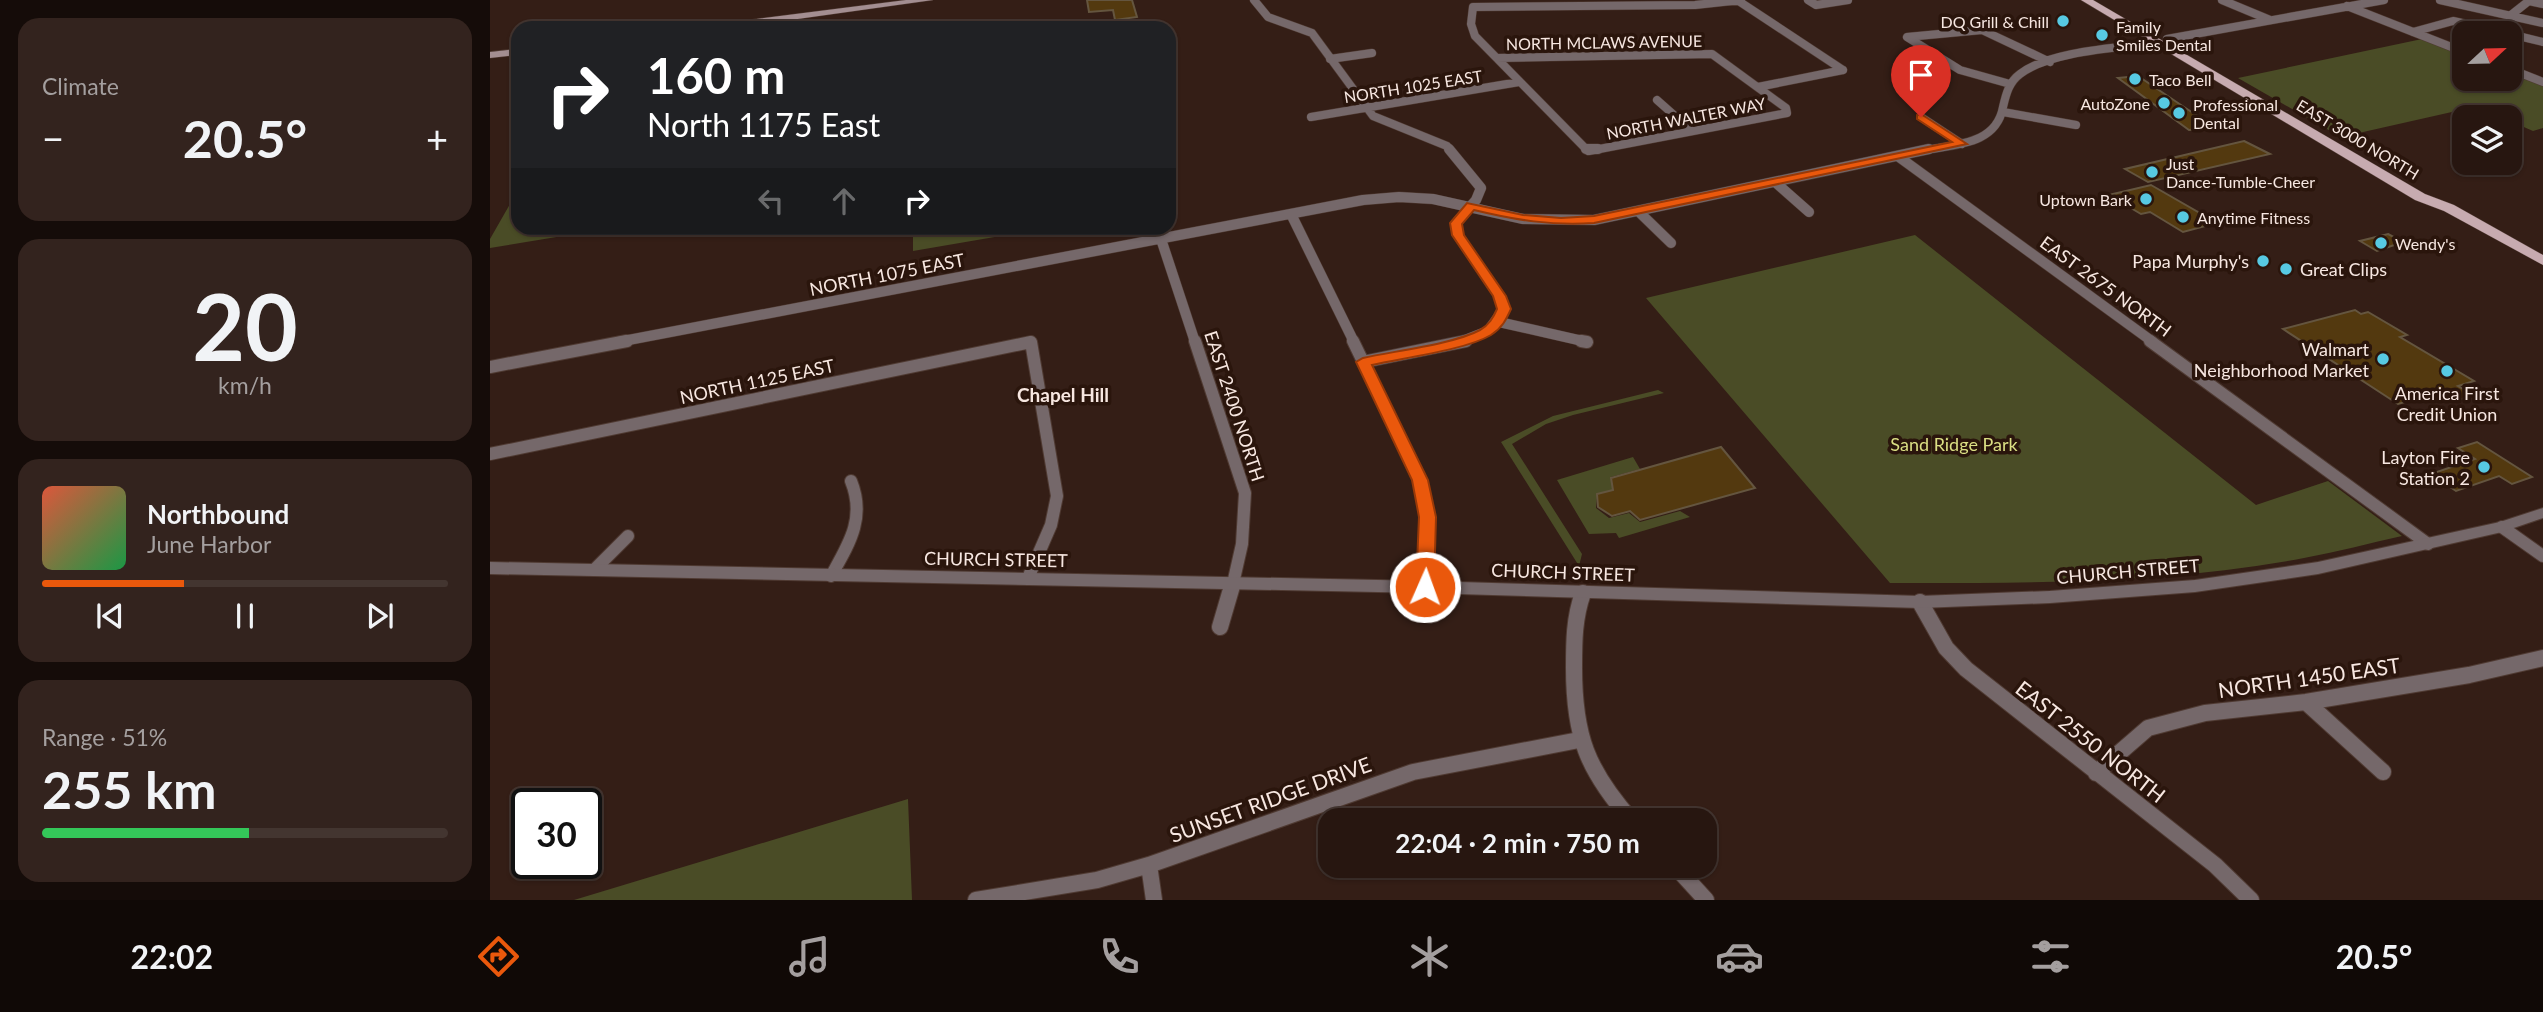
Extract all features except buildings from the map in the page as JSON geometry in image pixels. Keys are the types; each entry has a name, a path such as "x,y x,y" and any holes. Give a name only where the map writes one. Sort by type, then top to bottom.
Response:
{"main road":[{"path":"764,21 928,0"},
{"name":"EAST 3000 NORTH","path":"2086,0 2161,41"},
{"path":"2091,0 2161,41"},
{"name":"EAST 3000 NORTH","path":"2101,0 2256,103 2276,108 2420,197 2449,208 2543,261"},
{"path":"490,55 511,53"},
{"name":"EAST 3000 NORTH","path":"2420,197 2432,211 2543,273"}],"street":[{"path":"1254,0 1268,17 1312,33 1365,108 1380,121 1436,139 1456,154 1481,188 1471,206 1456,223 1458,235 1500,296 1504,309 1499,321 1485,333 1461,341 1363,362"},
{"path":"1520,82 1471,28 1473,7 1535,3 1739,0 1843,70 1758,87"},
{"path":"1808,0 1816,5 1848,0"},
{"path":"2222,0 2270,20"},
{"path":"2076,125 2003,112 2010,84 2024,71 2050,62 2384,0"},
{"path":"2440,0 2543,23"},
{"path":"2511,15 2529,0 2543,4"},
{"path":"2346,6 2452,47"},
{"path":"2413,32 2452,21"},
{"path":"2010,84 1959,70 1907,37 1914,34 1982,30 2050,62"},
{"path":"2522,37 2543,42"},
{"path":"1330,59 1372,52"},
{"path":"1712,54 1788,111"},
{"name":"NORTH MCLAWS AVENUE","path":"1497,58 1542,55 1712,54"},
{"path":"2522,74 2543,82"},
{"name":"NORTH 1025 EAST","path":"1311,117 1520,82"},
{"name":"NORTH WALTER WAY","path":"1520,82 1588,150 1781,115 1788,111"},
{"path":"1657,100 1692,131"},
{"name":"NORTH 1075 EAST","path":"490,368 1291,214 1399,197 1471,206 1523,219 1561,222 1594,220 1962,144 1986,137 1998,127 2003,112"},
{"path":"1921,117 1962,144"},
{"name":"EAST 2675 NORTH","path":"1899,157 2428,544"},
{"path":"1775,182 1810,212"},
{"path":"1638,211 1671,243"},
{"path":"1291,214 1420,480 1427,517 1425,587"},
{"name":"EAST 2400 NORTH","path":"1161,239 1245,493 1246,527 1234,584 1220,627"},
{"path":"1499,321 1587,342"},
{"name":"NORTH 1125 EAST","path":"490,454 1031,342 1057,496 1051,524 1028,578"},
{"path":"831,576 855,534 860,498 851,481"},
{"name":"CHURCH STREET","path":"490,568 1425,587 1920,602 2050,597 2195,586 2318,568 2502,527 2543,513"},
{"path":"2502,527 2543,556"},
{"path":"594,570 628,536"},
{"path":"1583,593 1574,616 1573,713 1578,740 1588,764 1607,794 1620,808"},
{"name":"EAST 2550 NORTH","path":"1920,602 1954,659 2215,866 2250,900"},
{"name":"NORTH 1450 EAST","path":"2096,773 2148,728 2205,713 2306,702 2469,675 2543,658"},
{"path":"2306,702 2383,772"},
{"name":"SUNSET RIDGE DRIVE","path":"976,900 1087,882 1149,865 1413,772 1578,740"},
{"path":"1149,865 1154,900"},
{"path":"1686,878 1704,899"}],"green space":[{"path":"2422,39 2452,50 2452,91 2522,91 2522,77 2543,85 2543,128 2533,131 2522,126 2522,105 2452,105 2452,112 2341,137 2238,78"},
{"path":"511,202 511,235 569,235 490,248 490,239"},
{"path":"913,235 1007,235 913,251"},
{"name":"Sand Ridge Park","path":"1915,235 2256,505 2328,481 2402,536 2304,558 2201,573 2045,582 1890,583 1646,298"},
{"path":"1658,390 1664,393 1546,424 1512,444 1582,554 1579,566 1501,442 1553,416"},
{"path":"1633,457 1640,469 1611,477 1613,490 1597,495 1596,508 1609,518 1629,513 1640,522 1680,511 1690,517 1619,538 1616,533 1589,534 1557,480"},
{"path":"908,799 912,900 574,900"}],"place":[{"name":"DQ Grill & Chill","path":"2063,21"},
{"name":"Family Smiles Dental","path":"2102,35"},
{"name":"Taco Bell","path":"2135,79"},
{"name":"AutoZone","path":"2164,103"},
{"name":"Professional Dental","path":"2179,113"},
{"name":"Just Dance-Tumble-Cheer","path":"2152,172"},
{"name":"Uptown Bark","path":"2146,199"},
{"name":"Anytime Fitness","path":"2183,217"},
{"name":"Wendy's","path":"2381,243"},
{"name":"Papa Murphy's","path":"2263,261"},
{"name":"Great Clips","path":"2286,269"},
{"name":"Walmart Neighborhood Market","path":"2383,359"},
{"name":"America First Credit Union","path":"2447,371"},
{"name":"Layton Fire Station 2","path":"2484,467"}],"district":[{"name":"Chapel Hill","path":"1063,394"}],"route":[{"path":"1425,587 1427,517 1420,480 1363,362 1461,341 1485,333 1499,321 1504,309 1500,296 1458,235 1456,223 1471,206 1523,219 1561,222 1594,220 1962,144 1921,117"}]}
